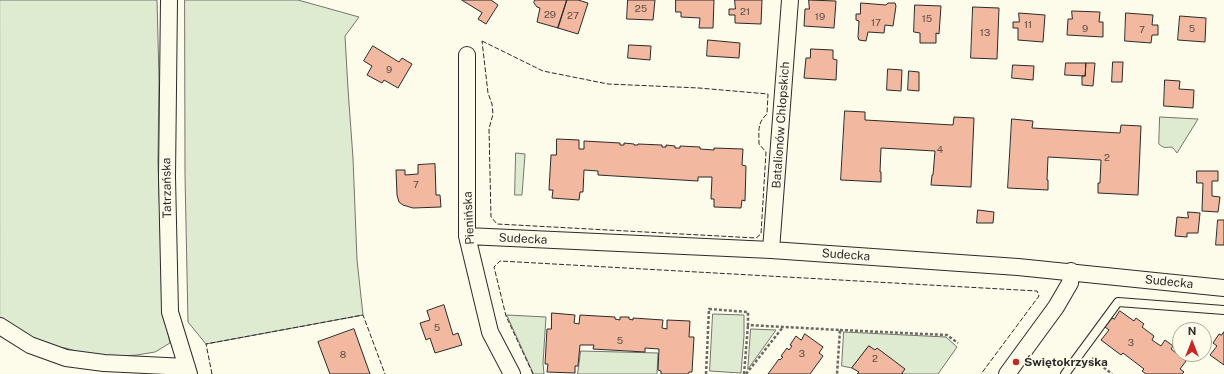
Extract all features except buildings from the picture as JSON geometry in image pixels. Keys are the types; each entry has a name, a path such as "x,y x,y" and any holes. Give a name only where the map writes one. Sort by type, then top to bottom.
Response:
{"street":[{"name":"Tatrzańska","path":"169,0 167,177 170,312 188,370"},
{"name":"Batalionów Chłopskich","path":"771,250 790,0"},
{"name":"Pienińska","path":"467,55 467,236 490,332 512,374"},
{"name":"Sudecka","path":"467,236 771,250 1071,272 1224,288"},
{"path":"1007,374 1056,307 1070,283 1071,272"},
{"path":"0,326 30,345 66,358 104,363 188,370"}],"lane":[{"path":"1064,374 1118,302 1224,310"}],"path":[{"path":"706,374 709,309 748,312 745,374"},
{"path":"748,325 947,335 958,343"},
{"path":"745,374 783,327"},
{"path":"837,374 840,330"},
{"path":"1082,350 1112,374"}],"green space":[{"path":"0,0 157,0 159,78 158,163 163,310 170,343 155,352 113,357 90,355 65,348 43,345 0,323"},
{"path":"185,0 298,0 359,17 345,36 353,158 357,260 363,315 206,344 188,322 185,175"},
{"path":"1160,117 1198,119 1177,153 1173,148 1165,148 1159,144"},
{"path":"516,153 525,154 522,195 515,195"},
{"path":"713,314 744,315 741,373 710,371"},
{"path":"507,315 546,317 543,363 544,374 534,374"},
{"path":"751,329 776,330 748,369"},
{"path":"844,332 946,337 957,347 938,374 903,374 869,346 852,368 842,366"},
{"path":"581,351 658,353 657,374 578,374"}],"fence":[{"path":"482,41 543,71 608,84 699,88 768,94 767,114 760,124 759,131 759,144 766,152 761,234 756,238 497,224 491,217 489,129 493,114 492,104 488,93 482,41"},
{"path":"533,374 506,316 494,267 500,261 1037,291 1039,296 981,374"},
{"path":"212,374 206,344 363,315 385,374"}],"place":[{"name":"Świętokrzyska","path":"1016,362"}]}
